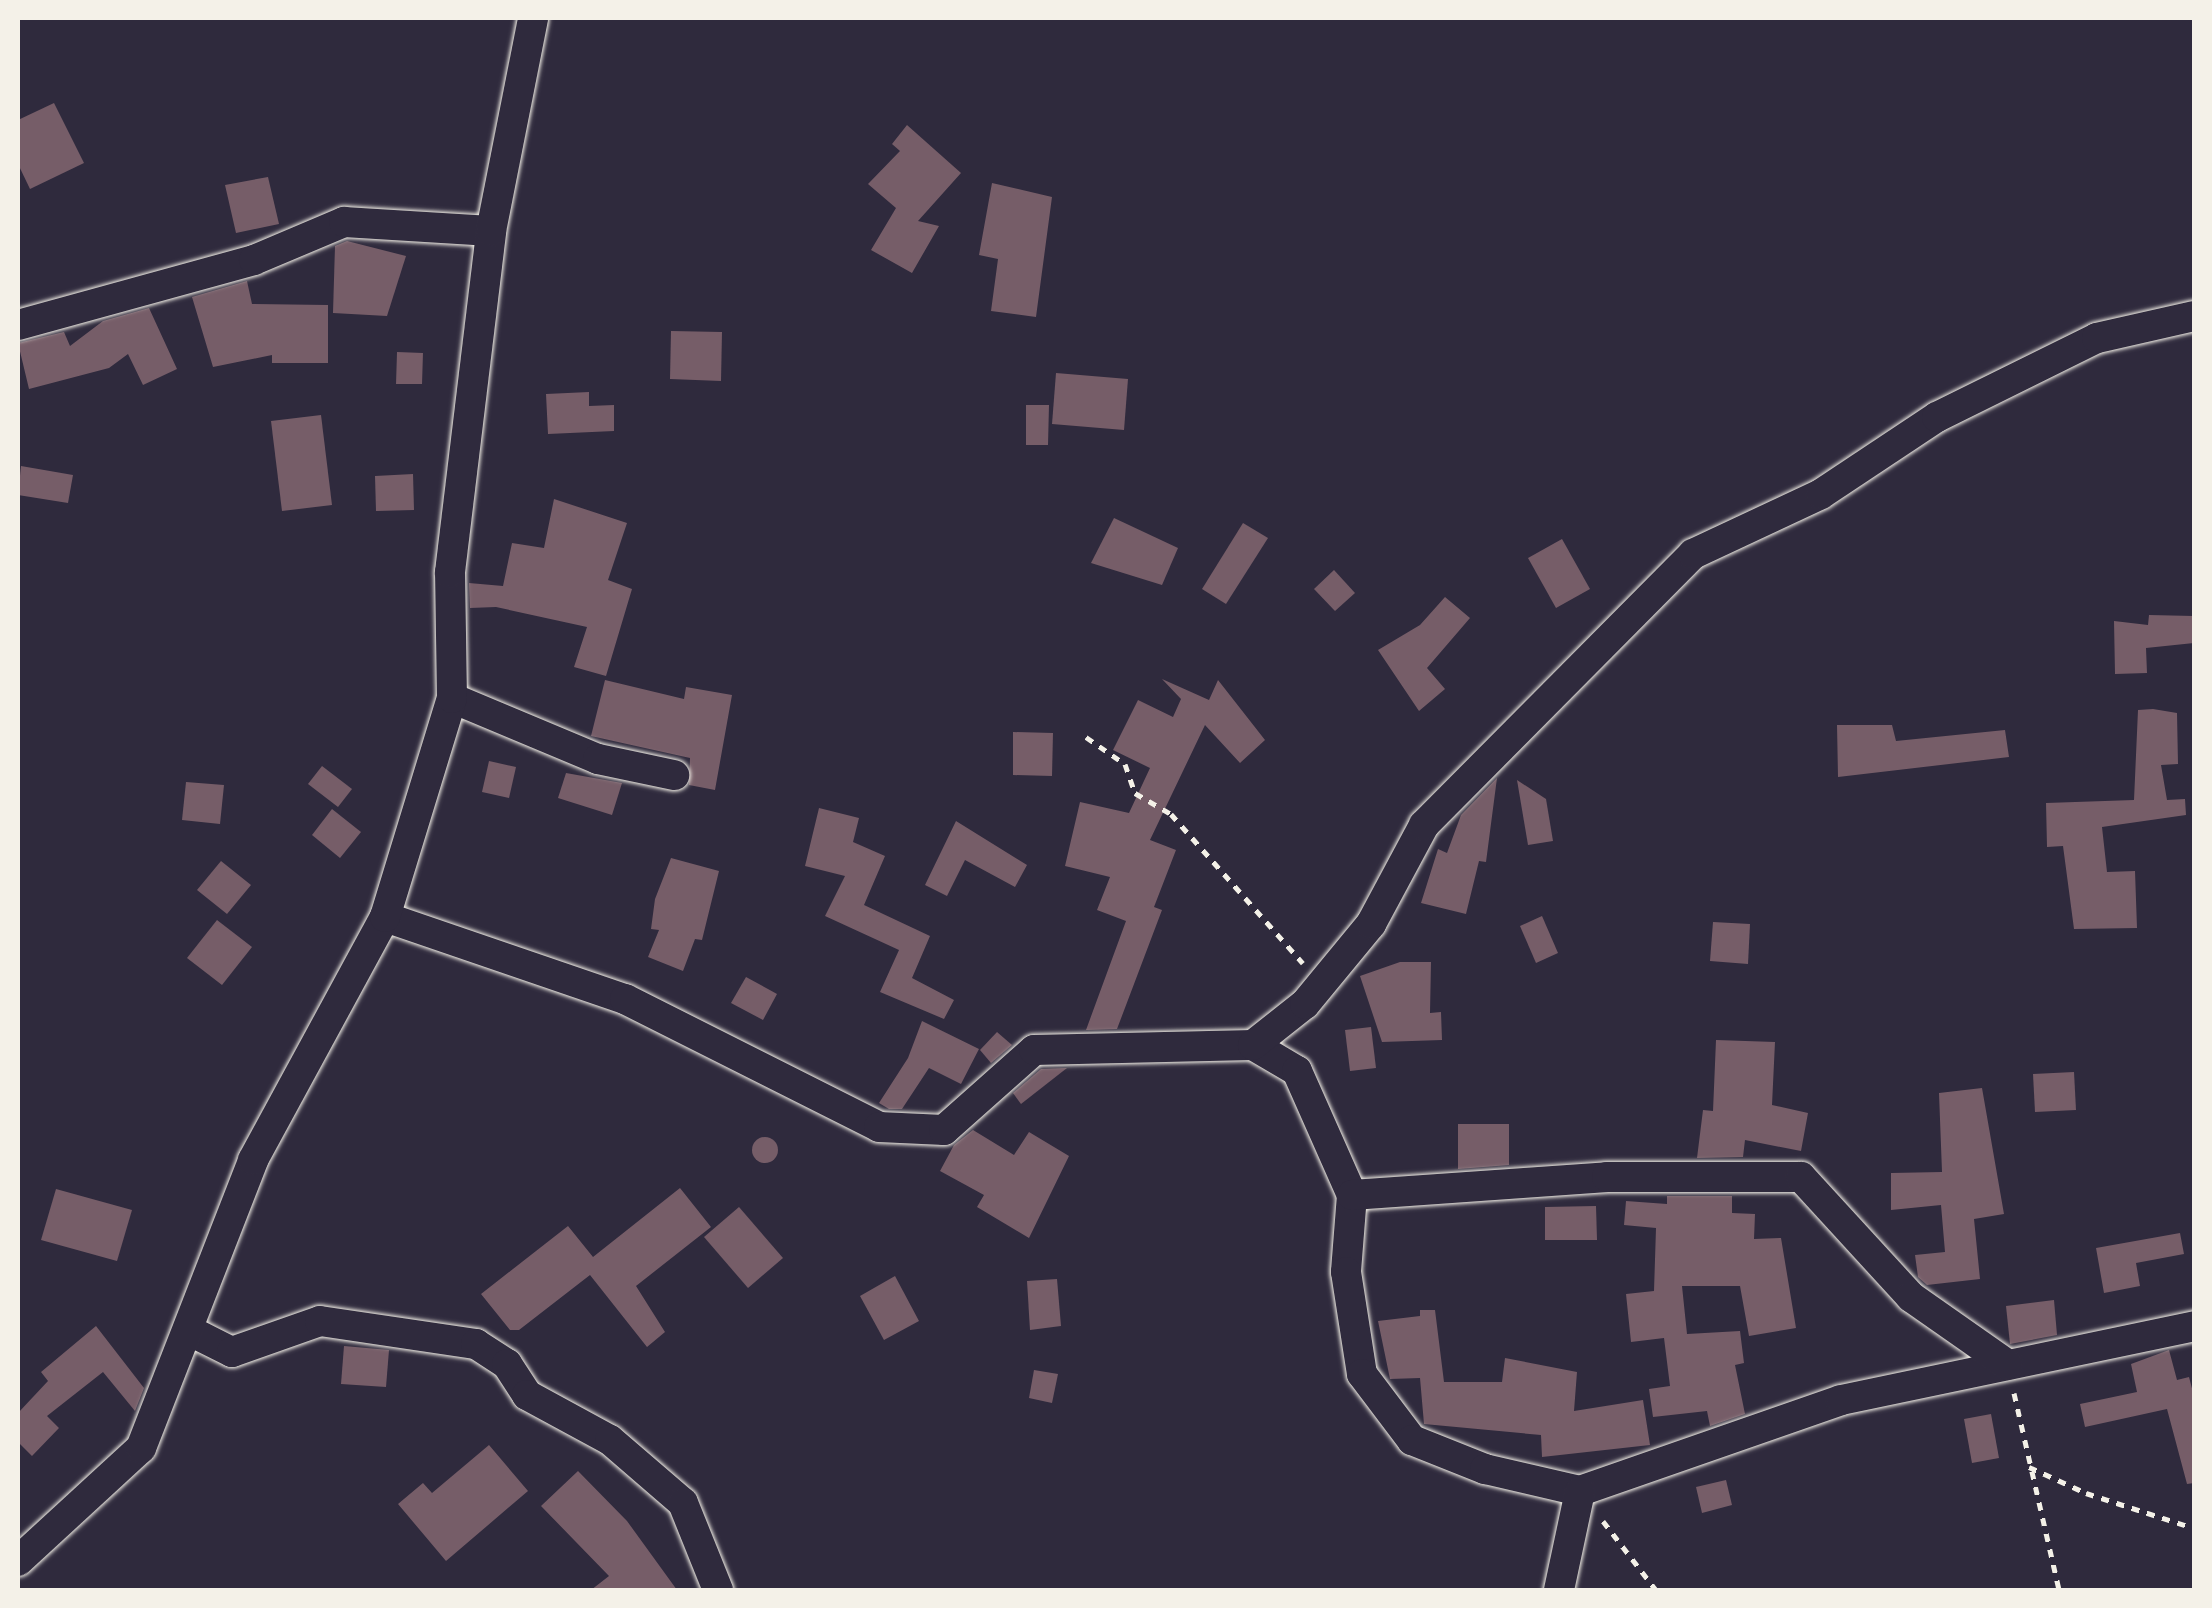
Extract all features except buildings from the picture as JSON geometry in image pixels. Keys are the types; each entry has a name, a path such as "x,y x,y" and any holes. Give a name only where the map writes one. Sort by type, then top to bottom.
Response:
{"street":[{"path":"18,1561 140,1448 190,1331 253,1160 386,917 452,698 450,572 491,231 533,18"},
{"path":"18,325 254,260 344,222 491,231"},
{"path":"1253,1045 1322,982 1371,924 1424,825 1693,554 1820,494 1937,417 2097,338 2194,316"},
{"path":"452,698 598,758 674,775"},
{"path":"386,917 625,999 878,1127 944,1130 1034,1050 1253,1045 1297,1071 1352,1195 1346,1272 1362,1374 1412,1440 1484,1469 1580,1490 1842,1400 2194,1326"},
{"path":"1352,1195 1607,1178 1800,1176 1911,1297 2008,1365"},
{"path":"190,1331 232,1352 320,1321 476,1344 507,1364 528,1395 610,1440 682,1503 718,1590"},
{"path":"1559,1590 1580,1490"}],"path":[{"path":"1086,736 1125,764 1135,794 1171,814 1322,982"},
{"path":"2008,1365 2059,1590"},
{"path":"2029,1466 2086,1494 2194,1528"},
{"path":"1580,1490 1656,1590"}]}
